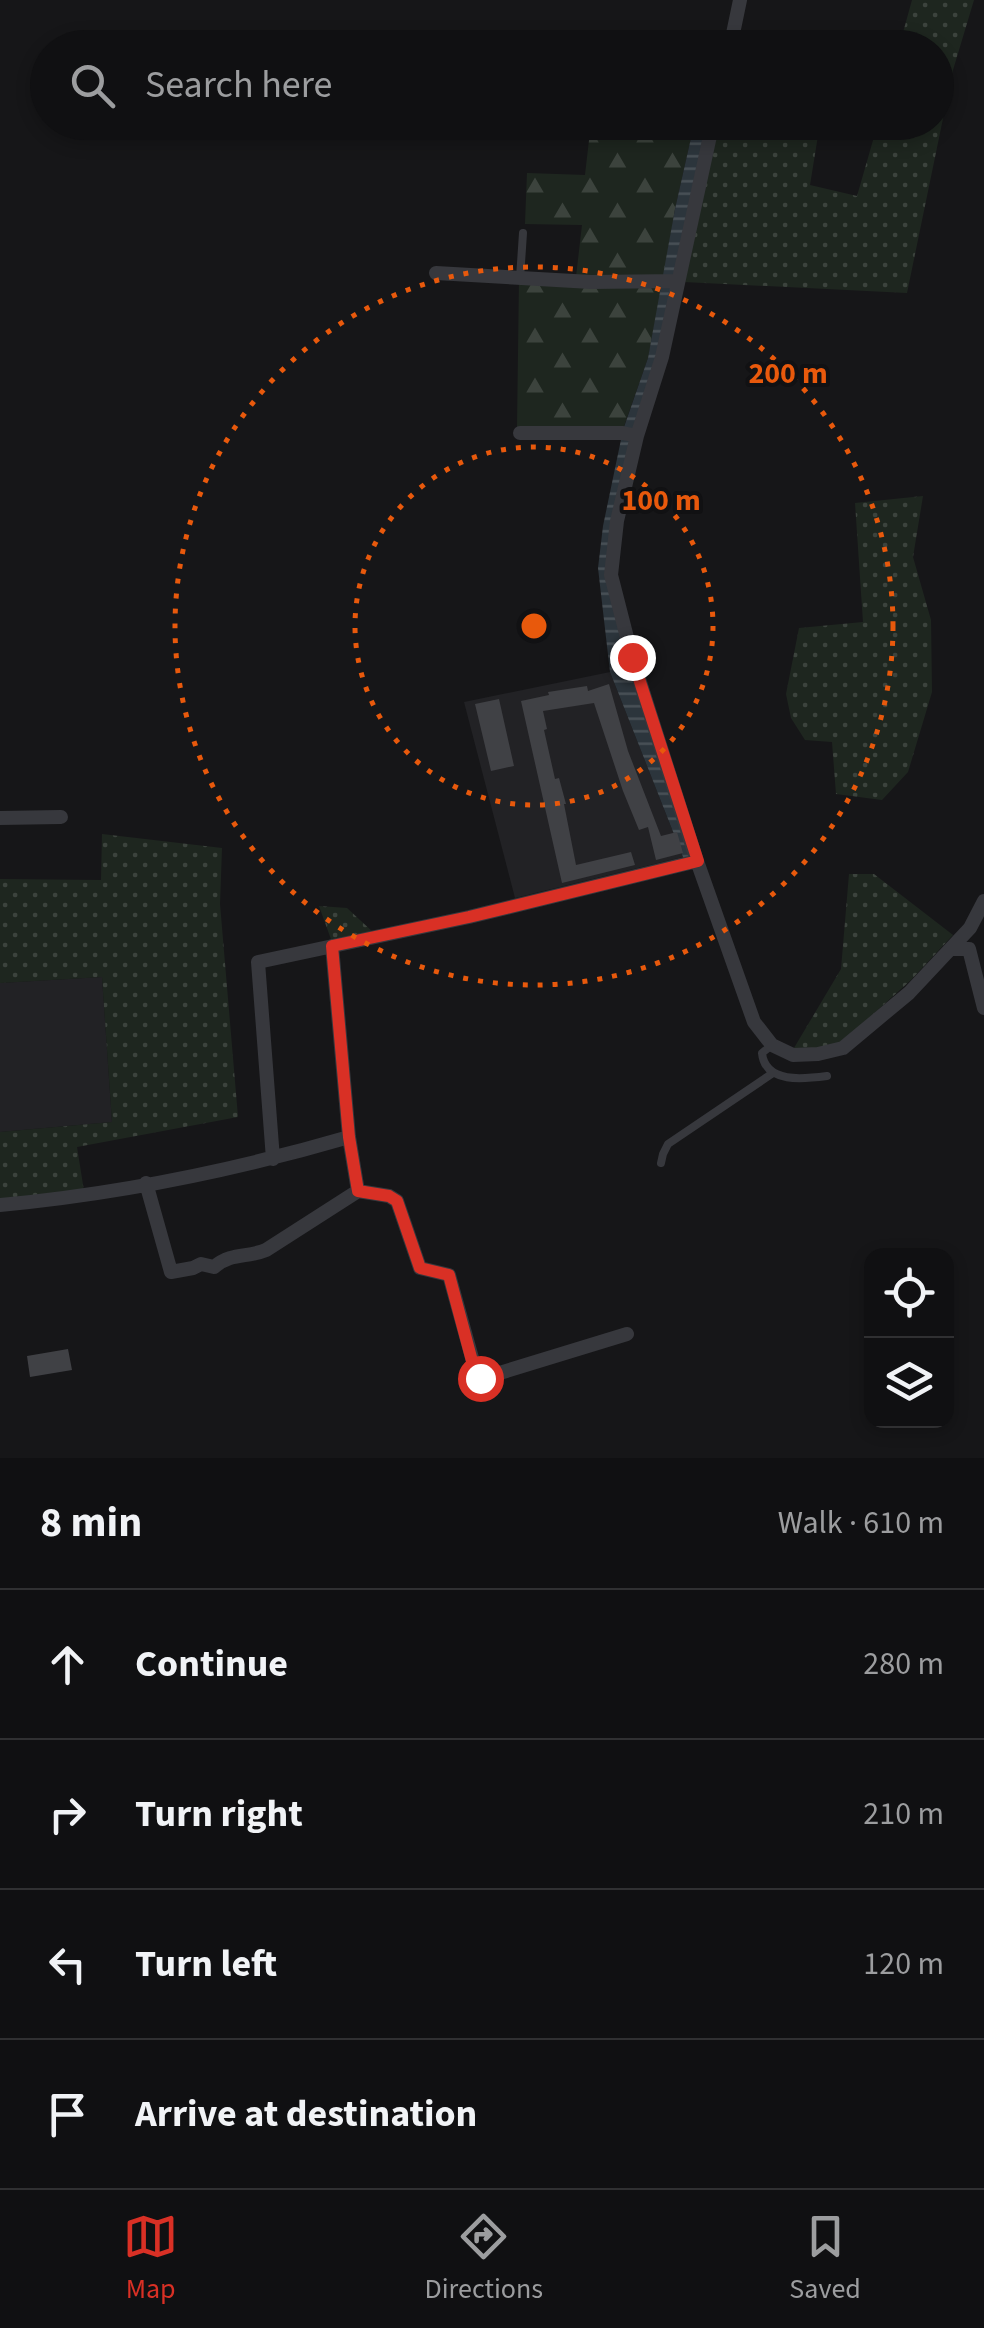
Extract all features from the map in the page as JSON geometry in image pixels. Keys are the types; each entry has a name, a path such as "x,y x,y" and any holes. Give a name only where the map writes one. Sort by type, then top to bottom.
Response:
{"street":[{"path":"734,30 740,0"},
{"path":"708,140 662,356 637,436 618,521 611,575 632,657 754,1022 772,1045 793,1055 843,1048 908,993 951,949 970,928 984,901"},
{"path":"436,274 591,282 678,281"},
{"path":"520,434 637,436"},
{"path":"0,818 61,817"},
{"path":"273,1159 258,962 469,917 698,861"},
{"path":"332,946 349,1137 358,1191"},
{"path":"951,949 969,949 984,1008"},
{"path":"0,1205 146,1184 273,1159 349,1137"},
{"path":"146,1184 171,1272 201,1264 214,1267 228,1257 258,1254 358,1191 389,1196 397,1201 420,1268 449,1275 476,1376 480,1378 627,1334"}],"lane":[{"path":"520,278 522,233"},
{"path":"772,1045 762,1053 762,1060 773,1073 796,1078 826,1076"},
{"path":"661,1163 668,1144 773,1073"}],"shaded area":[{"path":"691,140 705,140 606,579 694,866 686,870 610,672 598,568 623,430 648,358"},
{"path":"610,672 683,857 515,898 464,702"},
{"path":"102,977 112,1122 0,1132 0,983"}],"green space":[{"path":"912,0 974,0 954,67 954,30 904,30"},
{"path":"589,140 691,140 664,275 576,277 582,225 525,224 527,173 585,175"},
{"path":"715,140 817,140 810,185 857,196 873,140 939,140 907,293 684,282"},
{"path":"519,281 662,286 648,358 623,429 517,429"},
{"path":"923,496 913,557 931,620 932,692 908,772 882,800 836,794 832,742 805,740 791,718 786,694 799,628 863,622 855,503"},
{"path":"102,834 222,848 220,904 238,1117 77,1147 84,1191 0,1199 0,1132 112,1122 102,977 0,983 0,879 101,880"},
{"path":"849,874 874,874 953,935 911,980 841,1043 794,1048 841,969"},
{"path":"319,906 347,908 374,933 332,942"}],"building":[{"path":"609,684 628,751 661,836 677,832 683,853 656,860 648,827 639,830 623,791 594,703 543,711 555,779 559,778 566,804 576,865 631,852 635,865 562,883 521,701 549,695 548,692 587,686 588,691"},
{"path":"499,699 514,766 491,771 475,704"},
{"path":"68,1349 72,1370 30,1377 27,1356"}],"route":[{"path":"480,1378 476,1376 449,1275 420,1268 397,1201 358,1191 349,1137 332,946 698,861 632,657"}]}
